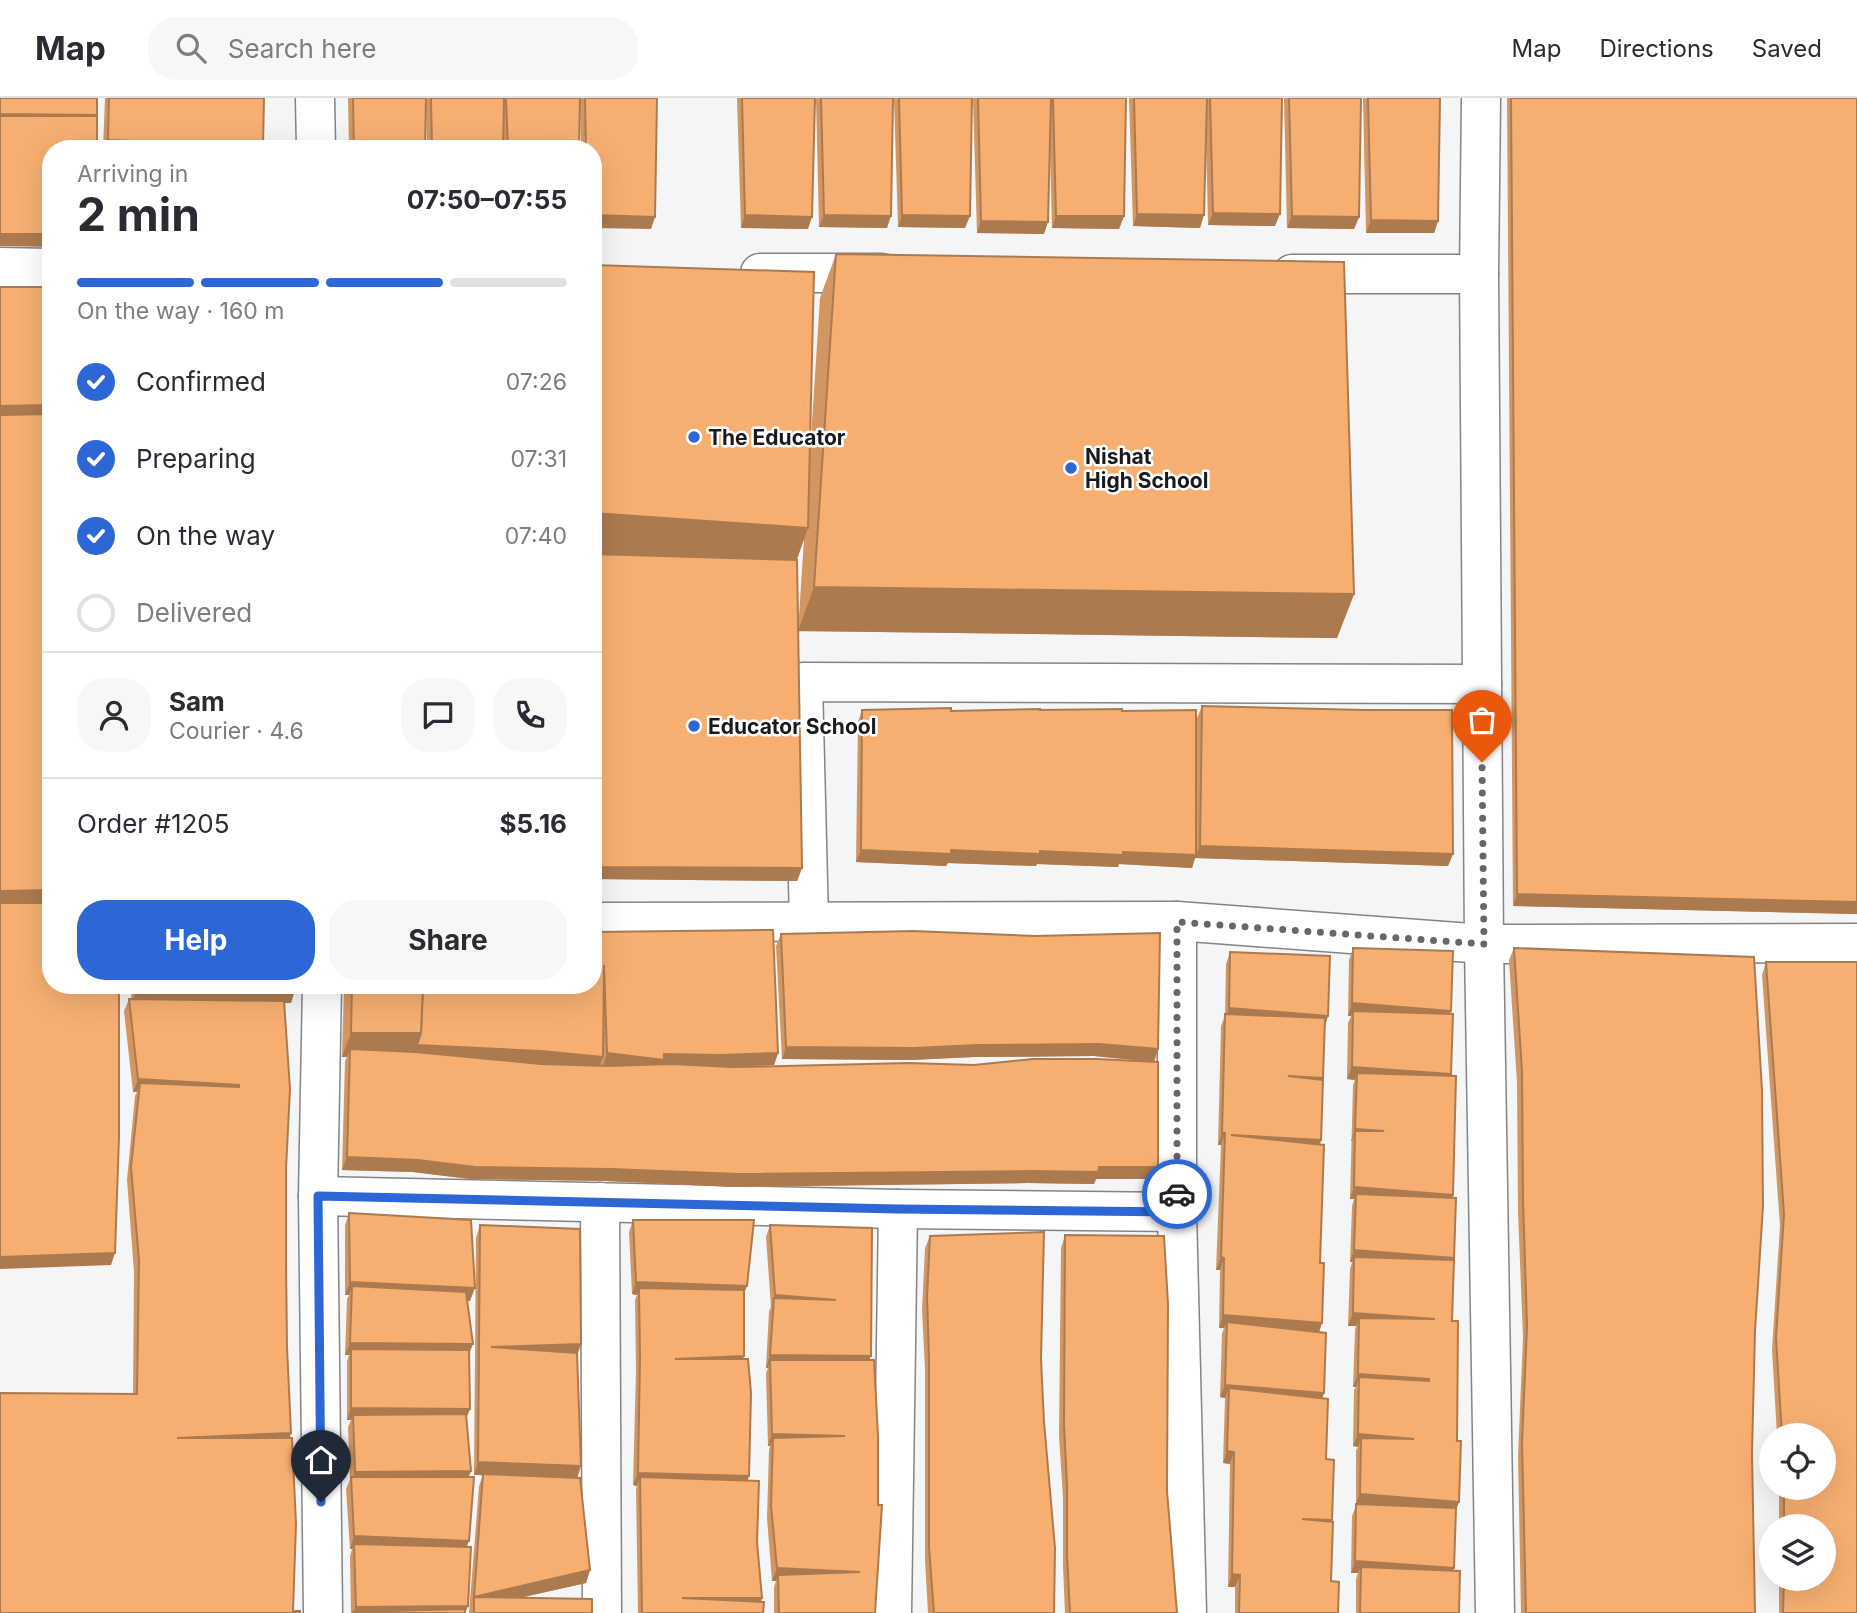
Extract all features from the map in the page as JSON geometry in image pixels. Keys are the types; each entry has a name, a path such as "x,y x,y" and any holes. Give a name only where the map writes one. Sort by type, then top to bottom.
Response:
{"street":[{"path":"315,98 316,140"},
{"path":"1481,98 1479,274 1484,944 1495,1613"},
{"path":"0,267 42,268"},
{"path":"732,273 912,273"},
{"path":"1258,274 1479,274"},
{"path":"809,922 803,682 1482,684"},
{"path":"602,922 1177,922 1484,944 1857,943"},
{"path":"1177,922 1177,1212 1187,1613"},
{"path":"321,994 318,1196 323,1613"},
{"path":"318,1196 898,1209 1177,1212"},
{"path":"600,1202 602,1613"},
{"path":"892,1613 898,1209"}],"building":[{"path":"0,98 97,98 97,115 0,114"},
{"path":"109,98 264,98 263,140 108,140"},
{"path":"353,98 426,98 425,140 354,140"},
{"path":"431,98 504,98 503,140 432,140"},
{"path":"506,98 580,98 579,140 508,140"},
{"path":"585,98 657,98 655,217 602,215 602,140 586,140"},
{"path":"742,98 815,98 812,217 745,215"},
{"path":"821,98 893,98 891,216 824,215"},
{"path":"899,98 972,98 970,216 902,215"},
{"path":"978,98 1051,98 1048,222 981,221"},
{"path":"1053,98 1126,98 1124,216 1056,216"},
{"path":"1134,98 1207,98 1204,215 1137,214"},
{"path":"1210,98 1282,98 1280,214 1213,213"},
{"path":"1289,98 1361,98 1359,217 1292,216"},
{"path":"1368,98 1440,98 1438,221 1371,220"},
{"path":"1511,98 1857,98 1857,902 1517,894"},
{"path":"0,116 97,116 97,140 42,140 42,234 0,234"},
{"name":"Nishat High School","path":"836,254 1344,262 1354,594 814,587"},
{"name":"The Educator","path":"602,265 814,272 808,528 602,514"},
{"path":"0,287 42,287 42,405 0,406"},
{"path":"42,414 42,890 0,891 0,415"},
{"name":"Educator School","path":"602,554 797,560 802,868 602,867"},
{"path":"1202,706 1452,710 1453,854 1200,846"},
{"path":"951,708 951,711 1196,710 1196,855 1040,851 1040,854 951,850 951,854 861,850 862,710"},
{"path":"0,903 42,903 42,994 119,994 119,1137 115,1253 0,1257"},
{"path":"773,930 778,1053 664,1054 664,1060 607,1053 604,965 603,1057 417,1045 421,1033 423,994 602,994 602,932"},
{"path":"913,931 1035,936 1160,933 1158,1049 1099,1044 914,1048 786,1047 781,934"},
{"path":"1353,948 1453,951 1451,1011 1352,1003"},
{"path":"1514,948 1754,957 1762,1090 1763,1206 1755,1331 1752,1453 1755,1613 1526,1613 1522,1443 1527,1325 1522,1071"},
{"path":"1230,952 1330,956 1328,1016 1229,1008"},
{"path":"1766,962 1857,962 1857,1613 1783,1613 1784,1591 1836,1591 1836,1514 1784,1514 1784,1500 1836,1500 1836,1423 1781,1423 1776,1338 1784,1214"},
{"path":"352,994 423,994 421,1033 351,1033"},
{"path":"129,999 284,1001 290,1089 286,1169 286,1262 291,1433 177,1438 292,1438 296,1524 293,1611 300,1613 0,1613 0,1393 137,1394 139,1260 131,1167 140,1083 239,1087 138,1079"},
{"path":"1353,1011 1453,1014 1451,1074 1352,1067"},
{"path":"1225,1014 1325,1018 1323,1078 1288,1076 1323,1080 1321,1140 1231,1135 1324,1145 1320,1263 1324,1263 1322,1323 1223,1315 1224,1258 1221,1257"},
{"path":"350,1049 541,1064 608,1066 671,1064 733,1067 908,1063 974,1065 1033,1059 1158,1062 1158,1167 1099,1167 1098,1172 738,1174 475,1167 418,1160 347,1157"},
{"path":"1357,1073 1456,1076 1453,1195 1354,1187 1355,1131 1384,1131 1355,1129"},
{"path":"1356,1194 1456,1198 1454,1258 1354,1250"},
{"path":"349,1213 471,1220 475,1288 350,1282"},
{"path":"633,1220 754,1220 747,1286 636,1282"},
{"path":"480,1225 580,1229 581,1344 491,1347 577,1353 581,1466 478,1462"},
{"path":"770,1225 872,1228 871,1356 770,1355 774,1298 836,1300 775,1295"},
{"path":"1044,1232 1041,1359 1055,1548 1054,1613 934,1613 929,1547 927,1297 930,1236"},
{"path":"1065,1235 1164,1236 1168,1304 1167,1491 1177,1613 1070,1613 1064,1424"},
{"path":"1354,1257 1454,1260 1452,1321 1458,1321 1457,1441 1461,1441 1459,1502 1360,1494 1361,1438 1414,1439 1358,1434 1359,1377 1429,1379 1358,1374 1359,1318 1435,1319 1353,1313"},
{"path":"352,1286 466,1292 473,1344 350,1343"},
{"path":"639,1288 744,1290 744,1356 675,1359 748,1359 751,1393 749,1476 638,1473"},
{"path":"1227,1322 1326,1333 1324,1393 1225,1385"},
{"path":"351,1349 469,1350 470,1409 351,1408"},
{"path":"770,1360 874,1360 878,1505 882,1505 875,1613 779,1613 778,1575 860,1572 777,1568 771,1506 773,1438 845,1436 772,1434"},
{"path":"1229,1388 1328,1399 1326,1459 1334,1460 1332,1520 1302,1519 1333,1522 1331,1581 1339,1582 1338,1613 1239,1613 1240,1575 1232,1574 1234,1452 1227,1451"},
{"path":"466,1414 471,1471 355,1472 353,1415"},
{"path":"483,1474 580,1478 590,1570 474,1597"},
{"path":"351,1477 474,1477 469,1541 354,1536"},
{"path":"640,1477 759,1481 757,1542 762,1598 682,1598 764,1602 763,1613 642,1613"},
{"path":"1356,1504 1456,1508 1454,1568 1355,1561"},
{"path":"354,1544 471,1547 468,1606 356,1607"},
{"path":"1361,1567 1460,1571 1459,1613 1360,1613"},
{"path":"474,1597 592,1599 592,1613 474,1613"},
{"path":"465,1609 465,1613 353,1613 353,1612"}],"way so far":[{"path":"1177,1194 1177,922 1484,944 1482,762"}],"place":[{"name":"The Educator","path":"694,437"},
{"name":"Nishat High School","path":"1071,468"},
{"name":"Educator School","path":"694,726"}],"route":[{"path":"321,1502 318,1196 898,1209 1177,1212 1177,1194"}]}
